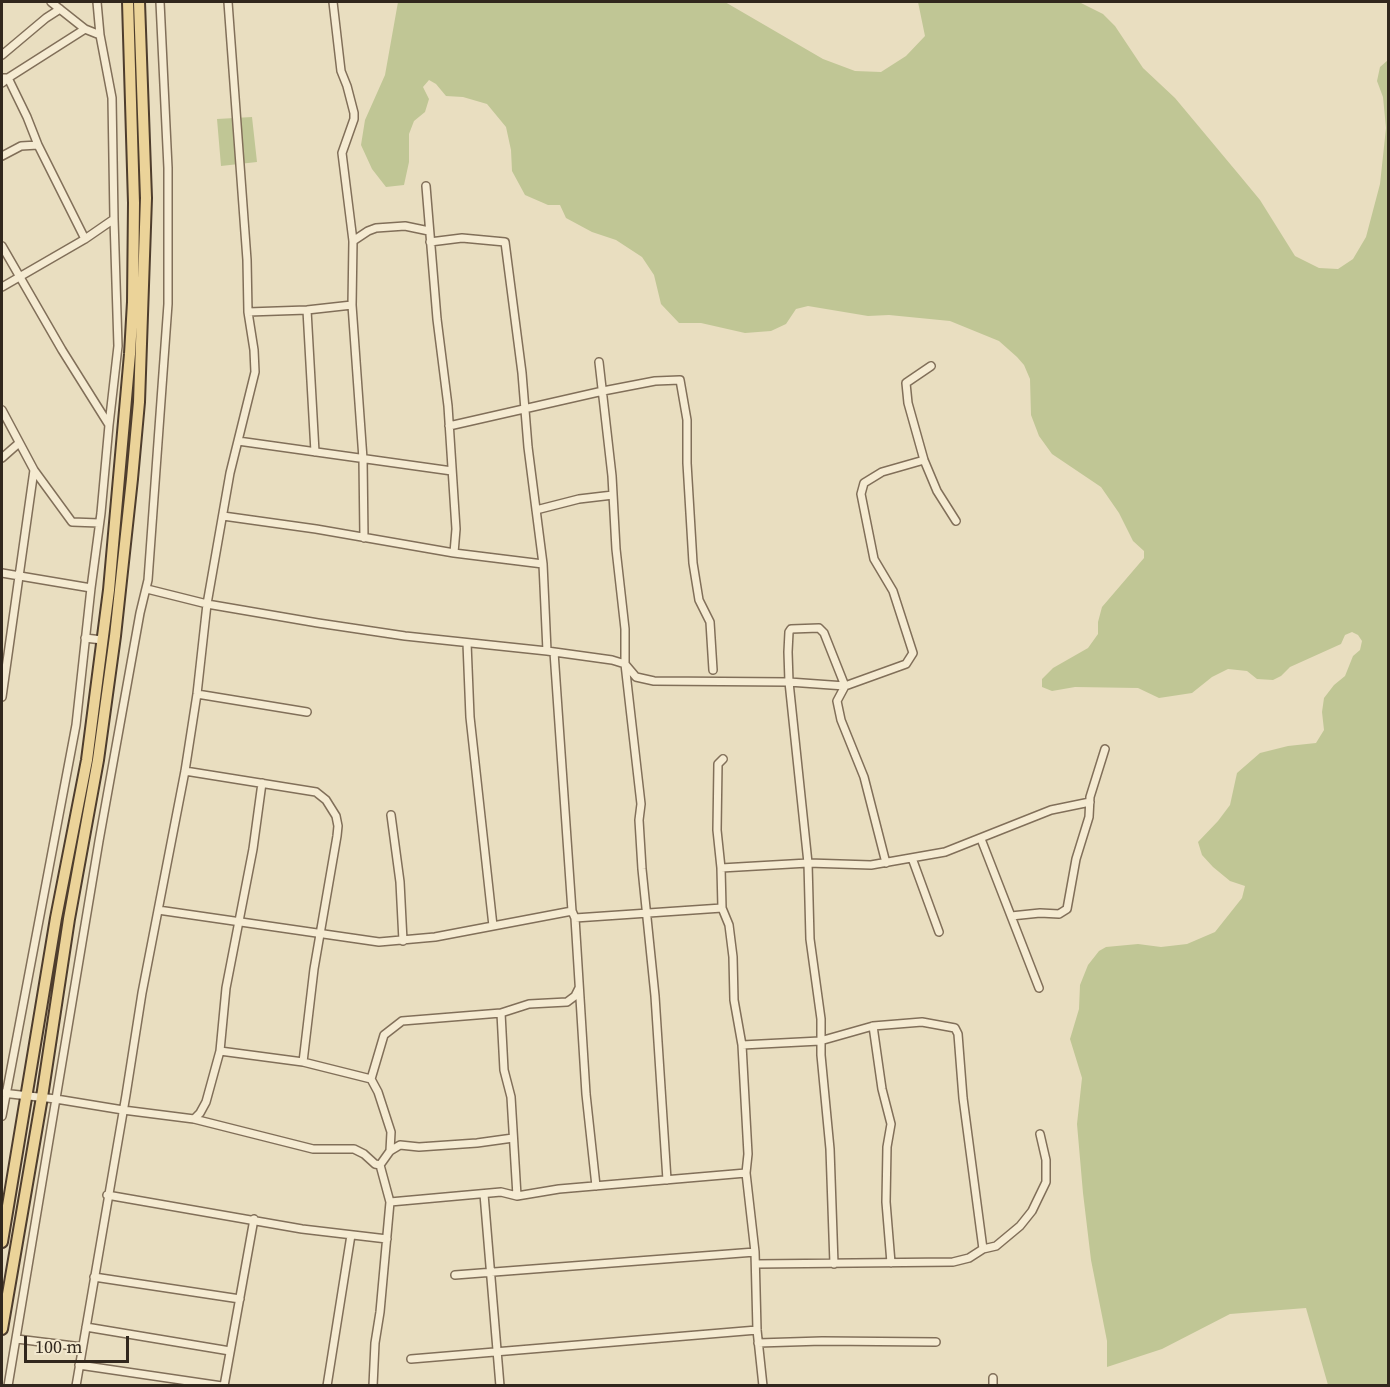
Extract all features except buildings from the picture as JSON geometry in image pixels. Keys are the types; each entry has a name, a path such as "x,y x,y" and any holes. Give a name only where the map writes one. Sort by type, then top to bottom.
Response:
{"main road":[{"path":"2,1242 25,1097 87,760 126,411 133,302 133,169 128,2"},
{"path":"2,1329 101,737 115,636 132,479 139,402 146,198 139,2"}],"street":[{"path":"51,2 85,29 100,35"},
{"path":"2,1116 3,1093 76,725 118,346 112,98 100,35 97,2"},
{"path":"8,1386 99,841 140,613 147,589 168,304 168,168 160,2"},
{"path":"76,1386 142,993 185,771 197,694 207,604 230,473 255,372 248,312 245,237 228,2"},
{"path":"333,2 341,71 354,113 342,153 353,241 352,305 363,459 364,538"},
{"path":"2,55 60,9"},
{"path":"2,83 5,78 85,29"},
{"path":"5,78 85,239"},
{"path":"2,156 21,146 38,145"},
{"path":"426,186 449,426 456,530 454,553"},
{"path":"2,287 85,239 114,219"},
{"path":"353,241 370,230 386,227 405,226 429,231"},
{"path":"430,242 462,238 505,242 543,564 572,911 575,918 586,1094 596,1186"},
{"path":"2,246 62,350 109,425"},
{"path":"248,312 307,310 352,305"},
{"path":"307,310 315,452"},
{"path":"599,362 625,629 625,664 641,804 639,820 667,1180"},
{"path":"931,366 905,384 908,403 924,460 937,492 956,521"},
{"path":"449,426 603,391 677,378 681,381 687,420 687,463 693,563 698,595 710,622 714,670"},
{"path":"2,410 34,470 72,522 99,523"},
{"path":"238,441 452,471"},
{"path":"2,458 19,443"},
{"path":"147,589 207,604 343,627 550,651 625,664 636,677 654,681 789,682 845,686 906,664 913,653 893,591 874,559 861,494 864,483 882,472 924,460"},
{"path":"2,698 34,470"},
{"path":"536,510 613,495"},
{"path":"223,516 447,550 454,553 543,564"},
{"path":"2,573 91,588"},
{"path":"834,1264 830,1149 820,1041 821,1019 810,939 808,863 789,682 788,652 790,630 793,628 822,629 845,686 837,701 841,720 864,777 886,863"},
{"path":"85,638 102,640"},
{"path":"467,643 470,717 493,926"},
{"path":"197,694 307,712"},
{"path":"1011,916 1059,914 1067,909 1076,859 1089,817 1090,802 1105,749"},
{"path":"723,759 718,764 717,830 722,908 729,925 733,957 734,1000 742,1045 748,1154 746,1173 756,1264 757,1330 763,1386"},
{"path":"185,771 316,792 326,800 336,816 337,836 320,934 303,1062"},
{"path":"194,1119 206,1101 220,1051 226,988 240,923 262,783"},
{"path":"721,868 808,863 871,865 886,863 945,852 1051,810 1090,802"},
{"path":"391,815 400,882 403,941"},
{"path":"981,839 1039,988"},
{"path":"912,858 939,932"},
{"path":"575,918 722,908"},
{"path":"158,910 369,942 403,941 572,911"},
{"path":"390,1151 390,1132 378,1092 371,1078 384,1035 402,1021 501,1013 529,1004 567,1002 575,996 579,988"},
{"path":"501,1013 504,1070 511,1097 517,1196"},
{"path":"742,1045 820,1041 873,1026 922,1022 955,1028 958,1034 963,1098 983,1249"},
{"path":"873,1026 882,1089 891,1124 886,1167 886,1202 891,1263"},
{"path":"220,1051 303,1062 371,1078"},
{"path":"3,1093 194,1119 313,1149 354,1149 380,1166"},
{"path":"756,1264 952,1262 969,1258 983,1249 996,1246 1004,1242 1020,1226 1041,1195 1047,1172 1040,1134"},
{"path":"373,1386 375,1343 390,1202 380,1166 390,1151 400,1145 419,1147 513,1138"},
{"path":"390,1202 501,1192 517,1196 559,1189 746,1173"},
{"path":"484,1194 500,1386"},
{"path":"108,1195 303,1229 387,1239"},
{"path":"79,1365 223,1386 254,1219"},
{"path":"327,1386 351,1234"},
{"path":"455,1275 755,1252"},
{"path":"94,1277 240,1299"},
{"path":"86,1327 230,1351"},
{"path":"411,1359 757,1330"},
{"path":"17,1339 82,1347"},
{"path":"758,1343 936,1342"}],"green space":[{"path":"398,2 725,2 823,59 855,71 881,72 906,56 925,36 918,2 1079,2 1103,14 1115,26 1143,68 1175,98 1260,200 1295,256 1319,268 1338,269 1353,259 1366,237 1380,184 1386,128 1383,97 1377,81 1380,67 1388,60 1388,1385 1328,1385 1306,1308 1230,1314 1162,1349 1107,1367 1107,1341 1091,1260 1077,1124 1082,1078 1070,1039 1079,1009 1080,985 1088,965 1099,951 1106,947 1138,944 1161,947 1187,944 1215,932 1242,898 1245,886 1230,881 1213,867 1202,855 1198,842 1230,805 1237,773 1260,753 1288,746 1316,743 1324,730 1322,712 1324,698 1345,676 1353,656 1360,650 1362,641 1358,635 1352,632 1345,635 1341,644 1290,667 1273,680 1257,679 1247,671 1228,669 1212,677 1192,693 1159,698 1138,688 1075,687 1052,691 1042,687 1042,679 1053,668 1088,648 1098,634 1102,607 1144,558 1144,551 1133,541 1119,513 1101,487 1052,454 1039,436 1031,415 1030,379 1024,365 1017,357 999,341 950,321 889,315 868,316 808,306 796,309 786,324 771,331 745,333 701,323 679,323 661,304 654,275 642,257 616,240 592,232 566,218 560,205 548,205 525,195 512,171 511,150 506,127 487,104 463,97 446,96 436,84 429,80 423,87 429,99 425,112 414,121 409,134 409,162 404,185 386,187 372,169 361,145 365,120 385,75"},
{"path":"252,117 257,162 221,166 217,119"}]}
